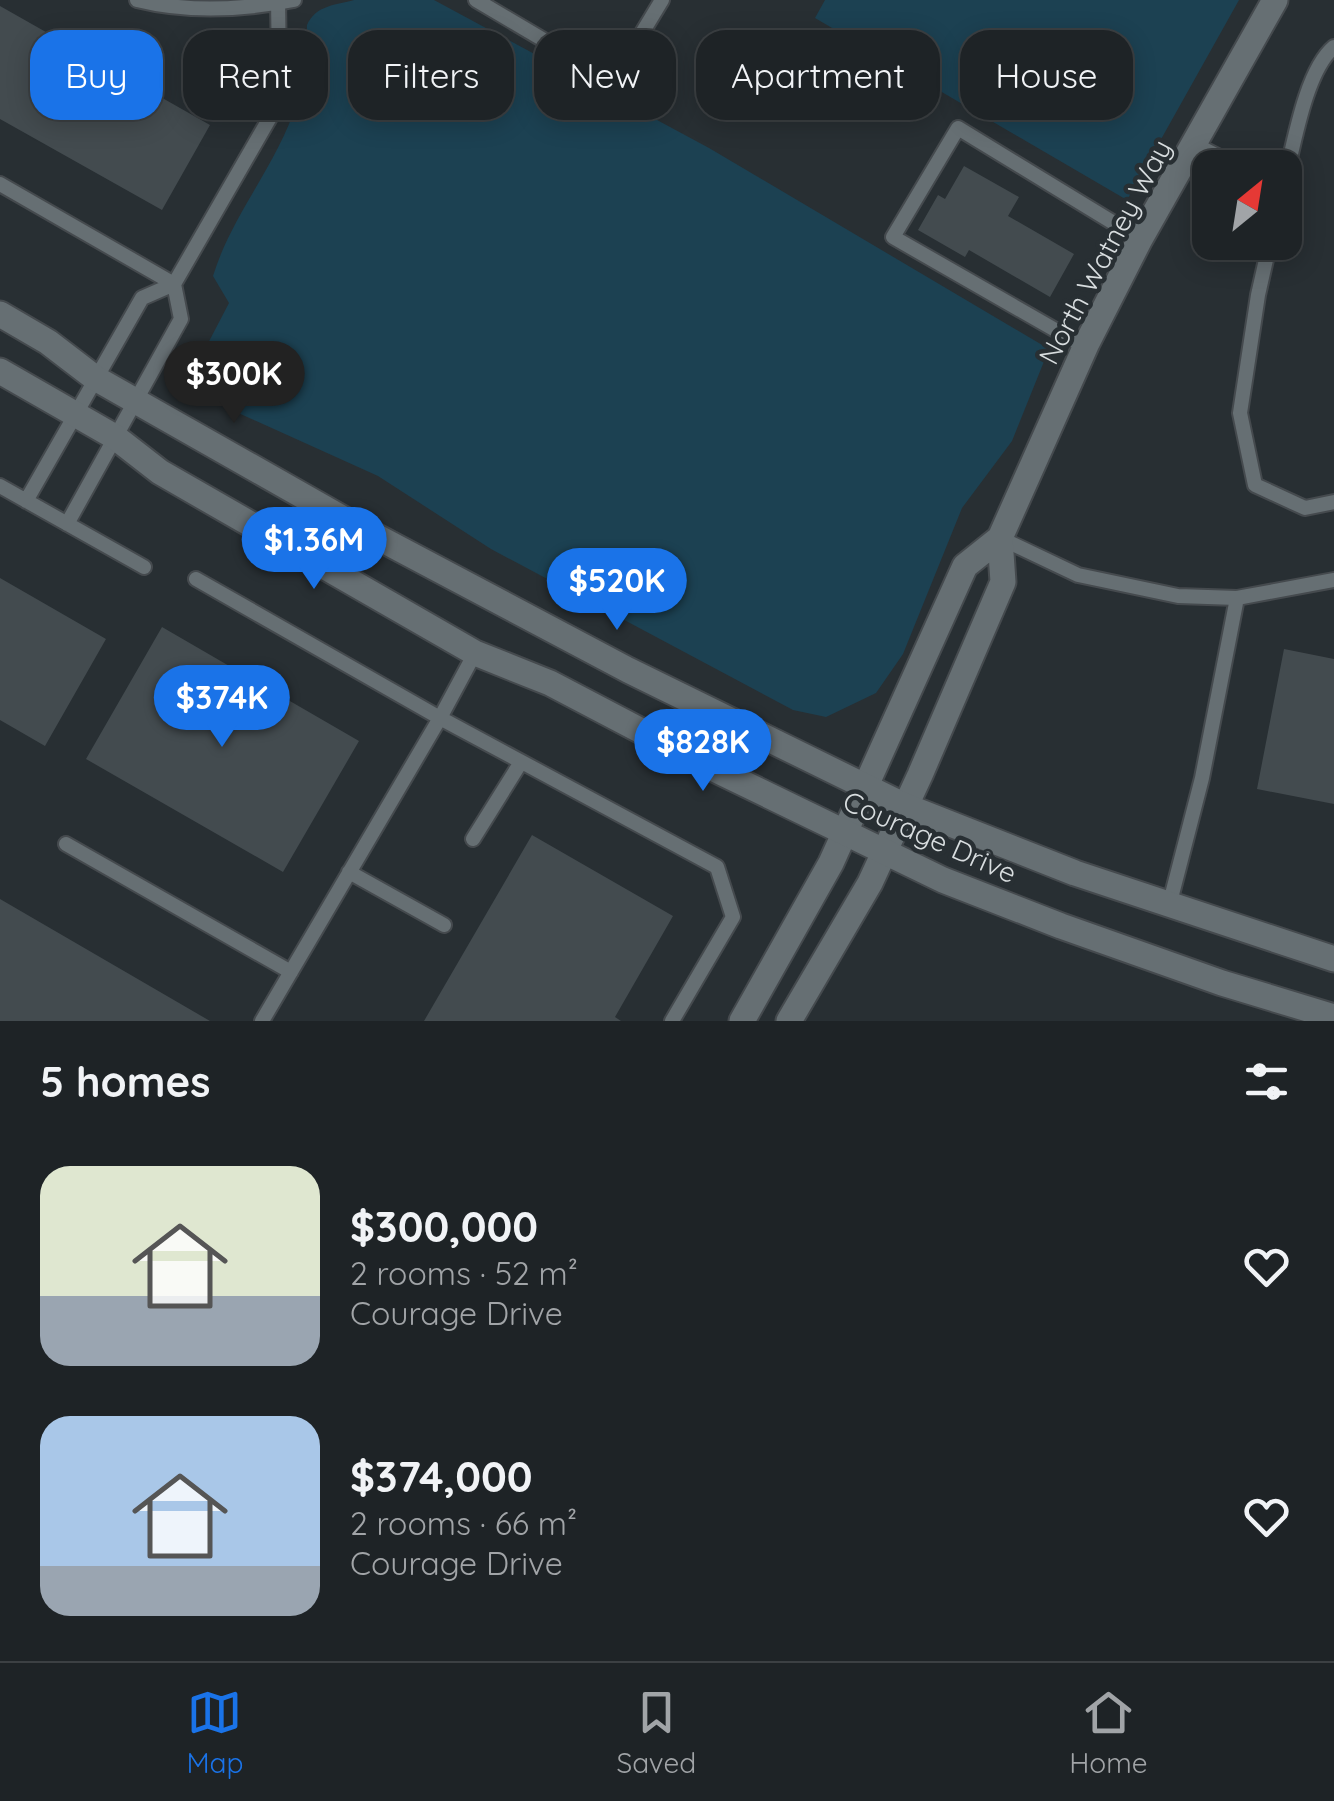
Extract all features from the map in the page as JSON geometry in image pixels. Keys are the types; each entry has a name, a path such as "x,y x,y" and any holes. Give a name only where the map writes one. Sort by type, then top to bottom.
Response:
{"street":[{"name":"North Watney Way","path":"742,1021 832,863 965,566 1000,538 1085,347 1140,239 1275,0"},
{"name":"Courage Drive","path":"0,314 48,342 95,378 347,521 628,670 905,806 1169,906 1334,959"},
{"name":"Courage Drive","path":"0,370 115,437 160,472 475,653 550,683 884,852 942,880 1061,926 1222,983 1334,1017"},
{"name":"North Watney Way","path":"790,1021 870,883 1003,582 1000,538"}],"lane":[{"path":"137,0 168,8 219,9 294,0"},
{"path":"476,0 614,81 662,0"},
{"path":"26,501 142,298 174,284 272,114 280,67 278,2"},
{"path":"1293,150 1323,56 1334,46"},
{"path":"1085,347 893,237 958,128 1140,239"},
{"path":"1194,144 1206,150"},
{"path":"0,184 174,284 181,319 68,524"},
{"path":"1266,260 1240,413 1256,485 1305,508 1334,502"},
{"path":"0,486 144,567"},
{"path":"1000,538 1078,576 1178,596 1237,598 1334,580"},
{"path":"196,579 440,718 717,867 733,917 672,1021"},
{"path":"1169,906 1202,778 1237,598"},
{"path":"262,1021 475,653"},
{"path":"474,839 521,762"},
{"path":"66,844 291,972"},
{"path":"349,872 444,925"}],"shaded area":[{"path":"354,0 434,0 490,30 348,30 348,120 514,120 514,43 534,54 534,120 657,120 1049,349 1012,441 962,508 903,654 876,693 826,717 793,710 491,549 378,476 192,392 192,374 229,303 213,276 231,231 291,120 328,120 328,30 307,30 307,25 321,10"},
{"path":"825,0 1239,0 1127,200 990,120 1133,120 1133,30 960,30 960,103 940,91 940,30 836,30 815,18"}],"building":[{"path":"0,6 42,30 30,30 30,120 163,120 163,98 183,110 183,120 201,120 210,125 162,210 0,119"},
{"path":"964,166 1019,197 1008,216 1074,254 1050,297 969,250 965,257 918,230 938,195 945,199"},
{"path":"0,578 106,639 45,746 0,720"},
{"path":"162,627 359,741 283,872 86,759"},
{"path":"1284,649 1334,659 1334,804 1257,789"},
{"path":"532,835 673,916 615,1017 621,1021 424,1021"},
{"path":"0,899 210,1021 0,1021"}]}
